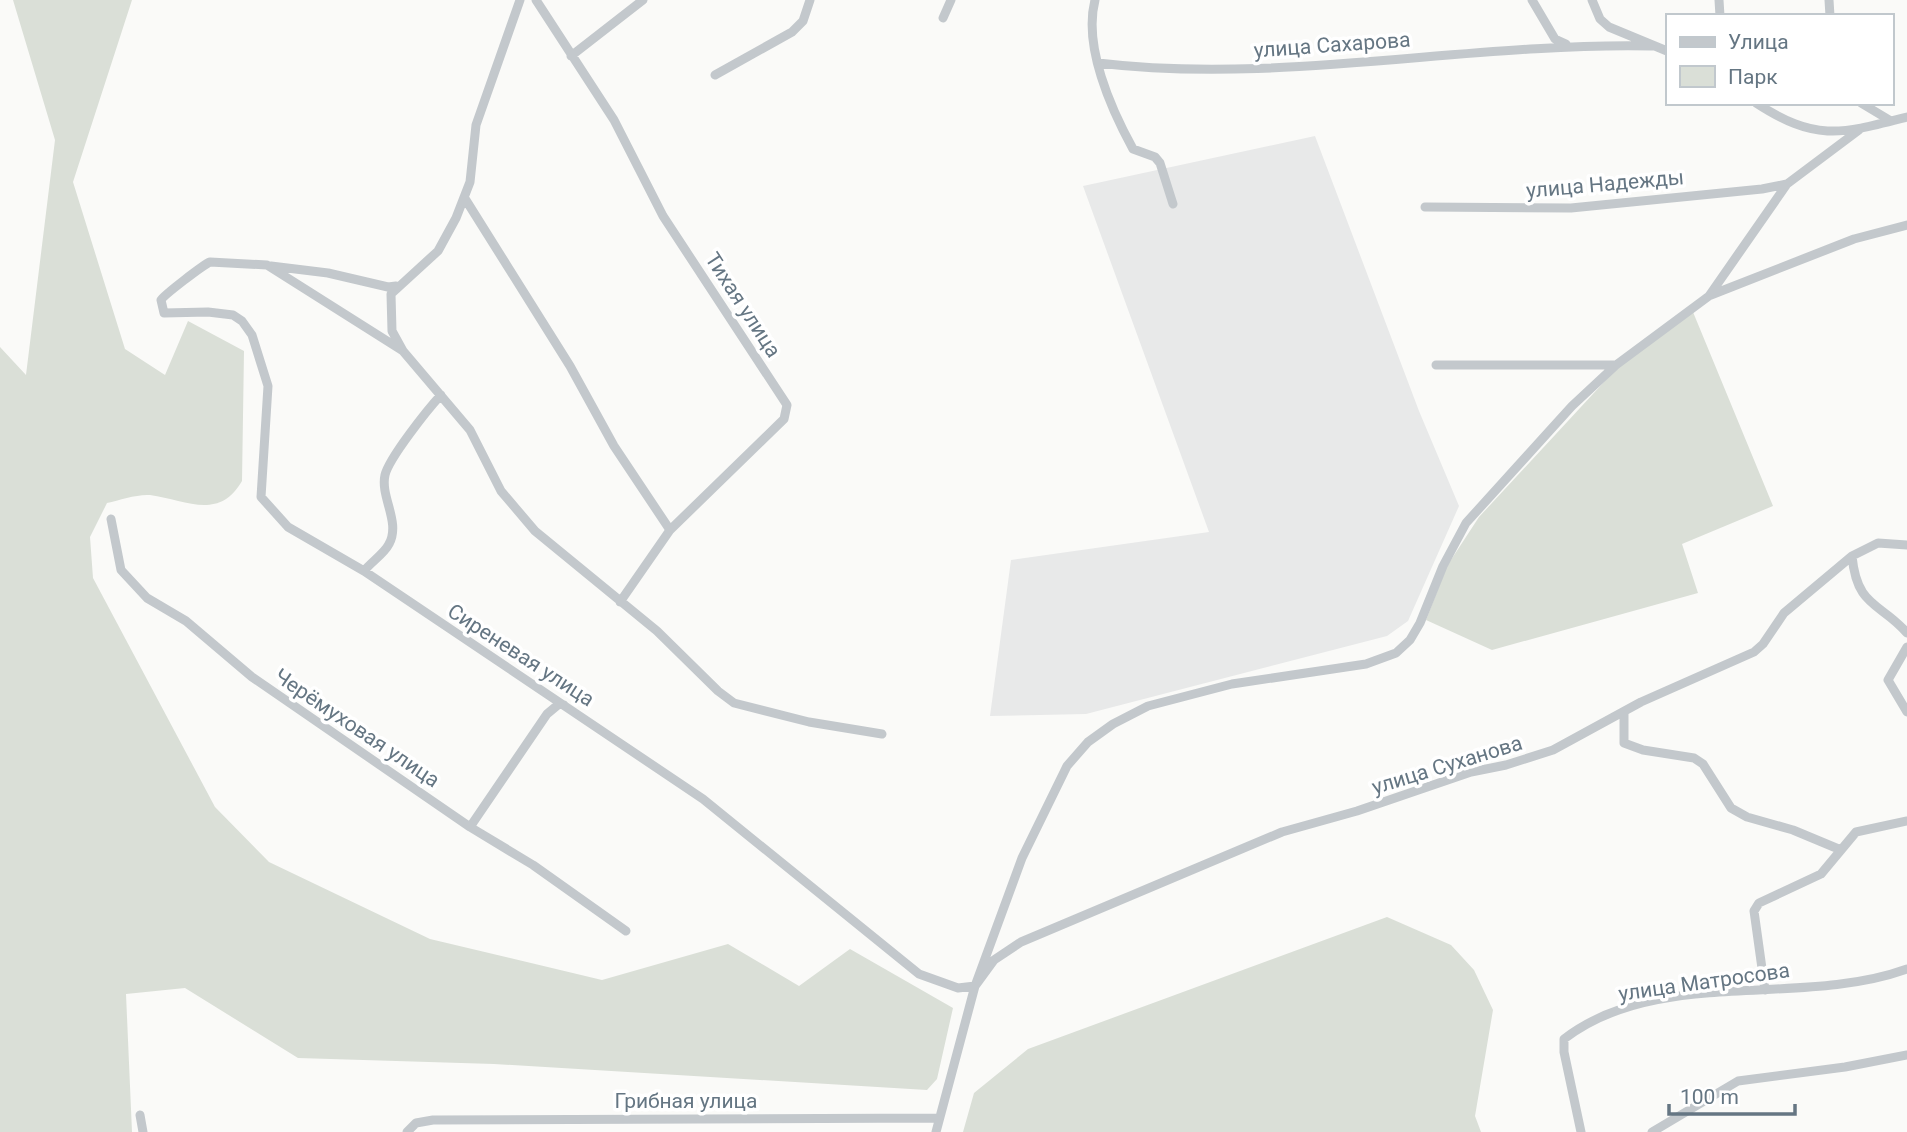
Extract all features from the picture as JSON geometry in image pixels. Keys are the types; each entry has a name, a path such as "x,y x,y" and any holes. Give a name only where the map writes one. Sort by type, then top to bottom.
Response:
{"street":[{"path":"520,0 476,125 470,182 438,251 426,264 396,286 391,294 392,331 403,351 470,430 511,505 543,539 657,631 718,691 734,703 797,719 883,734"},
{"name":"Тихая улица","path":"536,0 614,120 663,216 787,405 784,419 670,530 620,602"},
{"path":"571,56 643,0"},
{"path":"715,75 792,32 803,21 810,0"},
{"path":"943,18 951,0"},
{"path":"1095,0 1092,39 1098,63 1124,132 1133,149 1155,157 1160,163 1173,204"},
{"path":"1532,0 1555,39 1567,45"},
{"path":"1592,0 1600,19 1609,27 1666,51"},
{"name":"улица Сахарова","path":"1098,63 1216,70 1567,45 1652,46"},
{"path":"1759,105 1786,122 1811,130 1859,130 1907,117"},
{"path":"1864,105 1891,121"},
{"path":"1709,296 1787,184 1859,130"},
{"name":"улица Надежды","path":"1425,207 1571,208 1762,189 1787,184"},
{"path":"464,197 570,366 614,446 670,530"},
{"path":"936,1132 975,986 1022,858 1067,766 1088,742 1113,724 1148,706 1232,684 1366,664 1396,653 1410,640 1420,623 1443,566 1466,523 1572,406 1616,365 1709,296 1854,239 1907,225"},
{"name":"Сиреневая улица","path":"267,265 210,262 182,285 164,294 161,300 164,313 223,313 233,315 247,327 268,386 261,497 289,527 364,571 703,799 919,974 958,988 975,986"},
{"path":"267,265 328,273 388,287 396,286"},
{"path":"267,265 403,351"},
{"path":"1436,365 1616,365"},
{"path":"364,571 386,548 392,534 385,477 389,464 426,411 441,395"},
{"name":"Черёмуховая улица","path":"111,519 121,570 147,598 187,621 252,677 470,827 533,865 626,932"},
{"name":"улица Суханова","path":"975,986 994,960 1007,949 1052,927 1282,832 1357,811 1471,772 1506,765 1553,750 1624,713 1754,652 1763,645 1784,613 1852,556 1878,543 1907,545"},
{"path":"1852,556 1854,572 1866,598 1907,632"},
{"path":"1907,647 1888,680 1907,712"},
{"path":"470,827 547,714 559,704 565,705"},
{"path":"1624,713 1624,743 1643,750 1695,758 1703,764 1731,808 1746,817 1793,830 1841,850"},
{"path":"1765,990 1754,911 1759,903 1821,874 1856,832 1907,821"},
{"name":"улица Матросова","path":"1581,1132 1564,1039 1618,1008 1724,992 1765,990 1891,975 1907,969"},
{"path":"1652,1132 1738,1081 1845,1067 1907,1055"},
{"path":"140,1115 143,1132"},
{"name":"Грибная улица","path":"407,1132 416,1123 433,1120 939,1118"}],"shaded area":[{"path":"1315,136 1419,411 1459,506 1408,621 1387,636 1086,714 990,716 1011,560 1209,532 1083,186"}],"green space":[{"path":"13,0 132,0 73,182 125,349 165,375 188,321 244,351 242,481 233,493 223,501 201,505 150,495 107,503 90,537 93,578 215,807 269,862 430,939 602,980 728,944 799,986 850,949 953,1008 937,1079 927,1090 494,1064 298,1058 185,988 126,994 132,1132 0,1132 0,347 26,375 55,140"},
{"path":"1693,312 1773,506 1682,544 1698,593 1492,650 1426,620 1447,566 1479,517 1617,368"},
{"path":"1387,917 1451,945 1474,970 1493,1010 1475,1116 1481,1132 963,1132 974,1093 1028,1049"}]}
